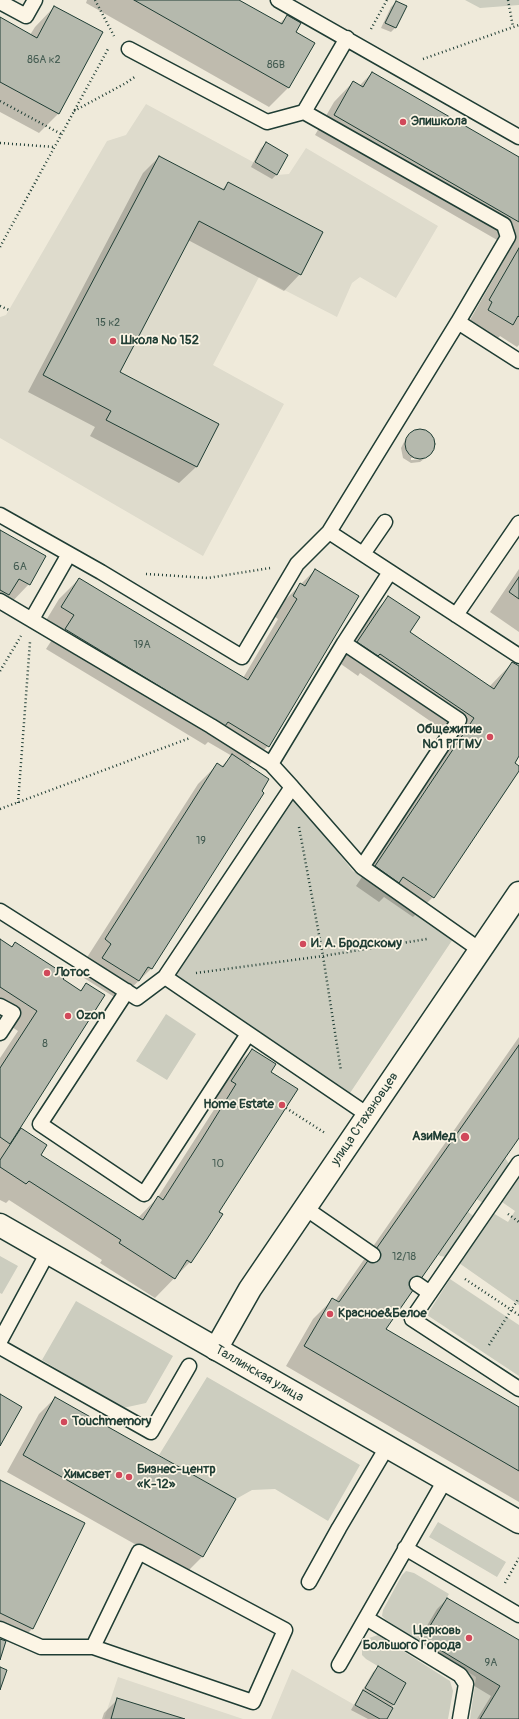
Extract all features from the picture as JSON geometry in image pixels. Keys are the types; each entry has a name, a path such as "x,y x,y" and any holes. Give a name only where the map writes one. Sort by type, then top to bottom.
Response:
{"street":[{"name":"улица Стахановцев","path":"216,1349 250,1289 519,893"},
{"name":"Таллинская улица","path":"0,1225 519,1522"}],"lane":[{"path":"0,2 26,16 35,0"},
{"path":"278,0 519,137"},
{"path":"304,112 347,38"},
{"path":"0,515 242,656 297,564 329,532 458,322 508,237 504,225 304,112 267,122 129,49"},
{"path":"458,322 519,360"},
{"path":"363,554 385,522"},
{"path":"456,615 519,523"},
{"path":"329,532 519,656"},
{"path":"32,619 69,554"},
{"path":"271,764 344,643 390,572"},
{"path":"0,601 212,726 271,764 362,867 480,950"},
{"path":"344,643 459,720 362,867"},
{"path":"0,910 137,998 165,977 292,787"},
{"path":"165,977 368,1115"},
{"path":"126,991 40,1124 144,1194 248,1034"},
{"path":"0,1006 12,1013 0,1033"},
{"path":"519,1163 412,1319 519,1389"},
{"path":"305,1208 373,1255"},
{"path":"0,1341 48,1252"},
{"path":"417,1284 430,1292"},
{"path":"0,1347 151,1432 189,1366"},
{"path":"310,1582 339,1528 387,1447"},
{"path":"339,1665 445,1480"},
{"path":"405,1548 519,1615"},
{"path":"0,1629 41,1648 92,1647 253,1702 285,1630 139,1552 92,1647"},
{"path":"366,1618 460,1675 466,1684 460,1719"}],"path":[{"path":"94,0 114,37"},
{"path":"361,46 387,0"},
{"path":"508,0 513,27"},
{"path":"398,68 519,25"},
{"path":"0,247 111,44"},
{"path":"74,112 126,83 154,63"},
{"path":"0,101 61,134"},
{"path":"0,143 54,147"},
{"path":"0,306 9,310"},
{"path":"140,574 208,578 297,564"},
{"path":"0,671 32,619"},
{"path":"18,803 32,619"},
{"path":"0,809 188,739 212,726"},
{"path":"299,825 323,956 346,1101"},
{"path":"165,977 323,956 457,934"},
{"path":"286,1108 324,1133"},
{"path":"448,1267 519,1315"},
{"path":"478,1362 519,1298"},
{"path":"494,1600 519,1558"}],"shaded area":[{"path":"465,0 519,0 519,5 480,8"},
{"name":"Школа № 152","path":"146,104 277,175 289,174 306,148 438,226 396,298 360,277 352,283 337,317 259,277 213,365 284,404 203,556 0,438 0,317 6,315 107,141 126,135"},
{"path":"292,796 353,871 453,939 350,1093 175,974"},
{"path":"166,1014 196,1034 167,1080 136,1061"},
{"path":"505,1158 510,1165 484,1204 477,1199"},
{"path":"519,1177 519,1305 459,1263 493,1213 508,1222 515,1211 502,1202"},
{"path":"468,1212 475,1217 447,1257 440,1256 438,1254"},
{"path":"0,1256 18,1266 2,1294 0,1293"},
{"path":"450,1279 519,1325 519,1376 427,1315"},
{"path":"76,1301 173,1356 146,1403 123,1408 42,1360"},
{"path":"207,1377 360,1465 328,1521 275,1489 252,1490 236,1499 159,1455"},
{"path":"438,1522 506,1562 497,1577 429,1537"},
{"path":"406,1571 414,1573 449,1594 422,1639 500,1686 480,1719 470,1719 476,1677 382,1616 383,1610 402,1575"},
{"path":"378,1635 450,1681 453,1691 448,1719 387,1719 406,1683 366,1659 362,1655 362,1650 369,1638"},
{"path":"292,1669 379,1719 271,1719"},
{"path":"118,1677 243,1719 104,1719"}],"building":[{"path":"134,0 239,0 282,24 287,15 301,23 296,32 315,43 289,88"},
{"path":"396,1 407,6 396,28 385,23"},
{"path":"54,6 103,32 59,114 0,82 0,17 37,38"},
{"path":"372,72 519,157 519,222 334,115 353,81 363,87"},
{"path":"266,142 288,155 277,175 255,162"},
{"path":"159,156 224,190 228,182 323,232 301,275 199,221 120,372 219,424 197,467 106,420 111,411 43,375"},
{"path":"519,248 519,317 518,316 513,325 488,310 492,302 489,300"},
{"path":"420,429 426,430 434,438 434,450 426,458 420,459 414,458 406,450 405,444 406,438 414,430"},
{"path":"0,530 46,556 30,585 19,579 9,595 0,590"},
{"path":"315,569 359,596 269,747 228,722 225,726 65,629 74,615 61,607 79,578 248,680 297,599 293,596 300,583 305,586"},
{"path":"519,577 519,599 509,592"},
{"name":"Общежитие №1 РГГМУ","path":"388,596 420,617 410,632 494,689 512,662 519,666 519,756 515,763 519,766 519,771 434,898 403,877 399,883 375,866 474,718 380,654 378,656 357,642"},
{"path":"232,754 269,779 262,791 264,793 152,969 148,967 139,981 102,958 111,944 105,939 217,763 223,767"},
{"path":"0,939 12,947 15,942 66,975 63,979 81,991 86,983 105,995 10,1144 0,1137 0,1068 37,1011 0,987"},
{"path":"519,1045 519,1138 386,1329 519,1407 519,1471 304,1346 332,1298 339,1302"},
{"path":"252,1049 276,1064 271,1072 298,1089 219,1212 223,1214 207,1239 191,1263 187,1260 175,1279 119,1243 121,1240 29,1181 26,1184 0,1167 0,1160 21,1128 47,1145 41,1155 143,1220 158,1196 163,1200 202,1139 236,1084 231,1081"},
{"path":"0,1394 22,1407 0,1446"},
{"name":"Бизнес-центр «К-12»","path":"55,1397 236,1499 203,1557 23,1455"},
{"path":"0,1480 85,1523 33,1629 0,1613"},
{"path":"447,1598 519,1640 519,1719 480,1719 500,1686 422,1639"},
{"path":"0,1639 6,1641 0,1660"},
{"path":"378,1666 406,1683 394,1705 365,1688"},
{"path":"0,1667 7,1670 0,1690"},
{"path":"363,1690 393,1708 387,1719 380,1719 355,1705"},
{"path":"117,1698 185,1719 111,1719"}],"place":[{"name":"Эпишкола","path":"403,122"},
{"name":"Школа № 152","path":"113,341"},
{"name":"Общежитие №1 РГГМУ","path":"490,737"},
{"name":"И. А. Бродскому","path":"303,944"},
{"name":"Лотос","path":"47,973"},
{"name":"Ozon","path":"68,1016"},
{"name":"Home Estate","path":"282,1105"},
{"name":"АзиМед","path":"465,1137"},
{"name":"Красное&Белое","path":"330,1314"},
{"name":"Touchmemory","path":"64,1422"},
{"name":"Химсвет","path":"119,1475"},
{"name":"Бизнес-центр «К-12»","path":"129,1477"},
{"name":"Церковь Большого Города","path":"469,1638"}]}
